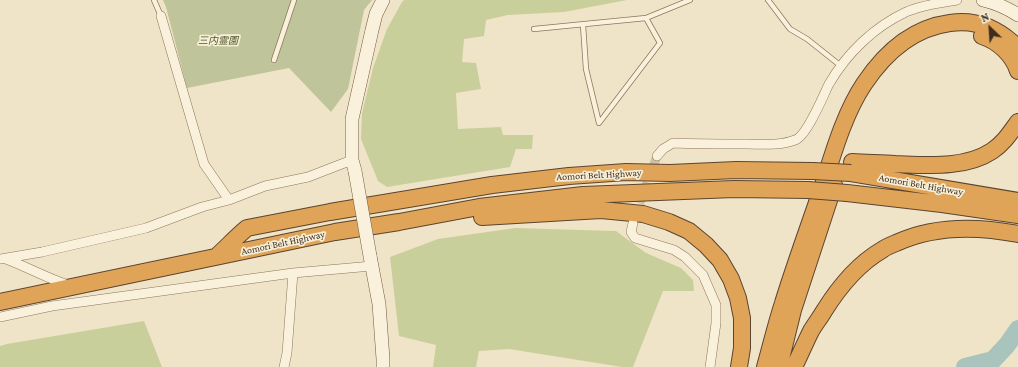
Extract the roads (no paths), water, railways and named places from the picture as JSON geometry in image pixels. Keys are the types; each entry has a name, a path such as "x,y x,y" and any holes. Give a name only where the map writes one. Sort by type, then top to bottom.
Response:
{"highway":[{"path":"765,367 782,304 835,148 850,109 863,85 878,65 889,53 905,40 921,31 941,24 961,22 981,25 997,31 1009,39 1018,48"},
{"path":"779,367 794,310 845,152 861,111 877,80 893,62 906,51 926,39 949,33 969,33 989,38 1006,51 1017,67 1018,71"},
{"path":"851,168 949,165 973,160 991,152 1007,138 1018,122"},
{"name":"Aomori Belt Highway","path":"217,256 238,234 247,228 330,212 492,185 569,176 626,172 670,173 736,170 779,162 851,168 1018,201"},
{"name":"Aomori Belt Highway","path":"0,302 335,232 479,207 583,195 734,189 808,190 942,204 1018,215"},
{"path":"399,222 601,210 644,214 669,222 688,231 706,245 720,260 731,279 738,298 742,318 742,348 739,367"},
{"path":"794,367 812,330 830,302 848,279 864,263 882,250 907,238 954,228 978,228 1018,234"}],"street":[{"path":"657,156 663,148 673,144 776,144 796,140 804,131 830,82 841,66 868,36 888,22 924,3 957,0"},
{"path":"983,0 1008,8 1018,15"},
{"path":"380,1 352,119 354,165 379,304 383,367"},
{"path":"162,16 204,164 229,200"},
{"path":"3,259 42,252 146,228 202,207 229,200 266,186 354,165"},
{"path":"633,223 631,232 635,238 674,250 685,257 703,275 716,305 716,323 710,367"},
{"path":"3,259 29,268 57,282 73,287"},
{"path":"0,317 52,306 371,261"},
{"path":"284,367 287,353 293,273"},
{"path":"24,312 42,294"}],"lane":[{"path":"154,0 162,16"},
{"path":"274,60 294,0"},
{"path":"534,29 646,18 690,0"},
{"path":"768,0 790,29 807,38 841,66"},
{"path":"582,25 586,69 599,123 660,43 646,18"}],"waterway":[{"path":"965,367 993,360 1007,345 1018,329"}],"tunnel":[{"path":"635,216 657,156"}],"park label":[{"name":"三内霊園","path":"218,41"}]}
